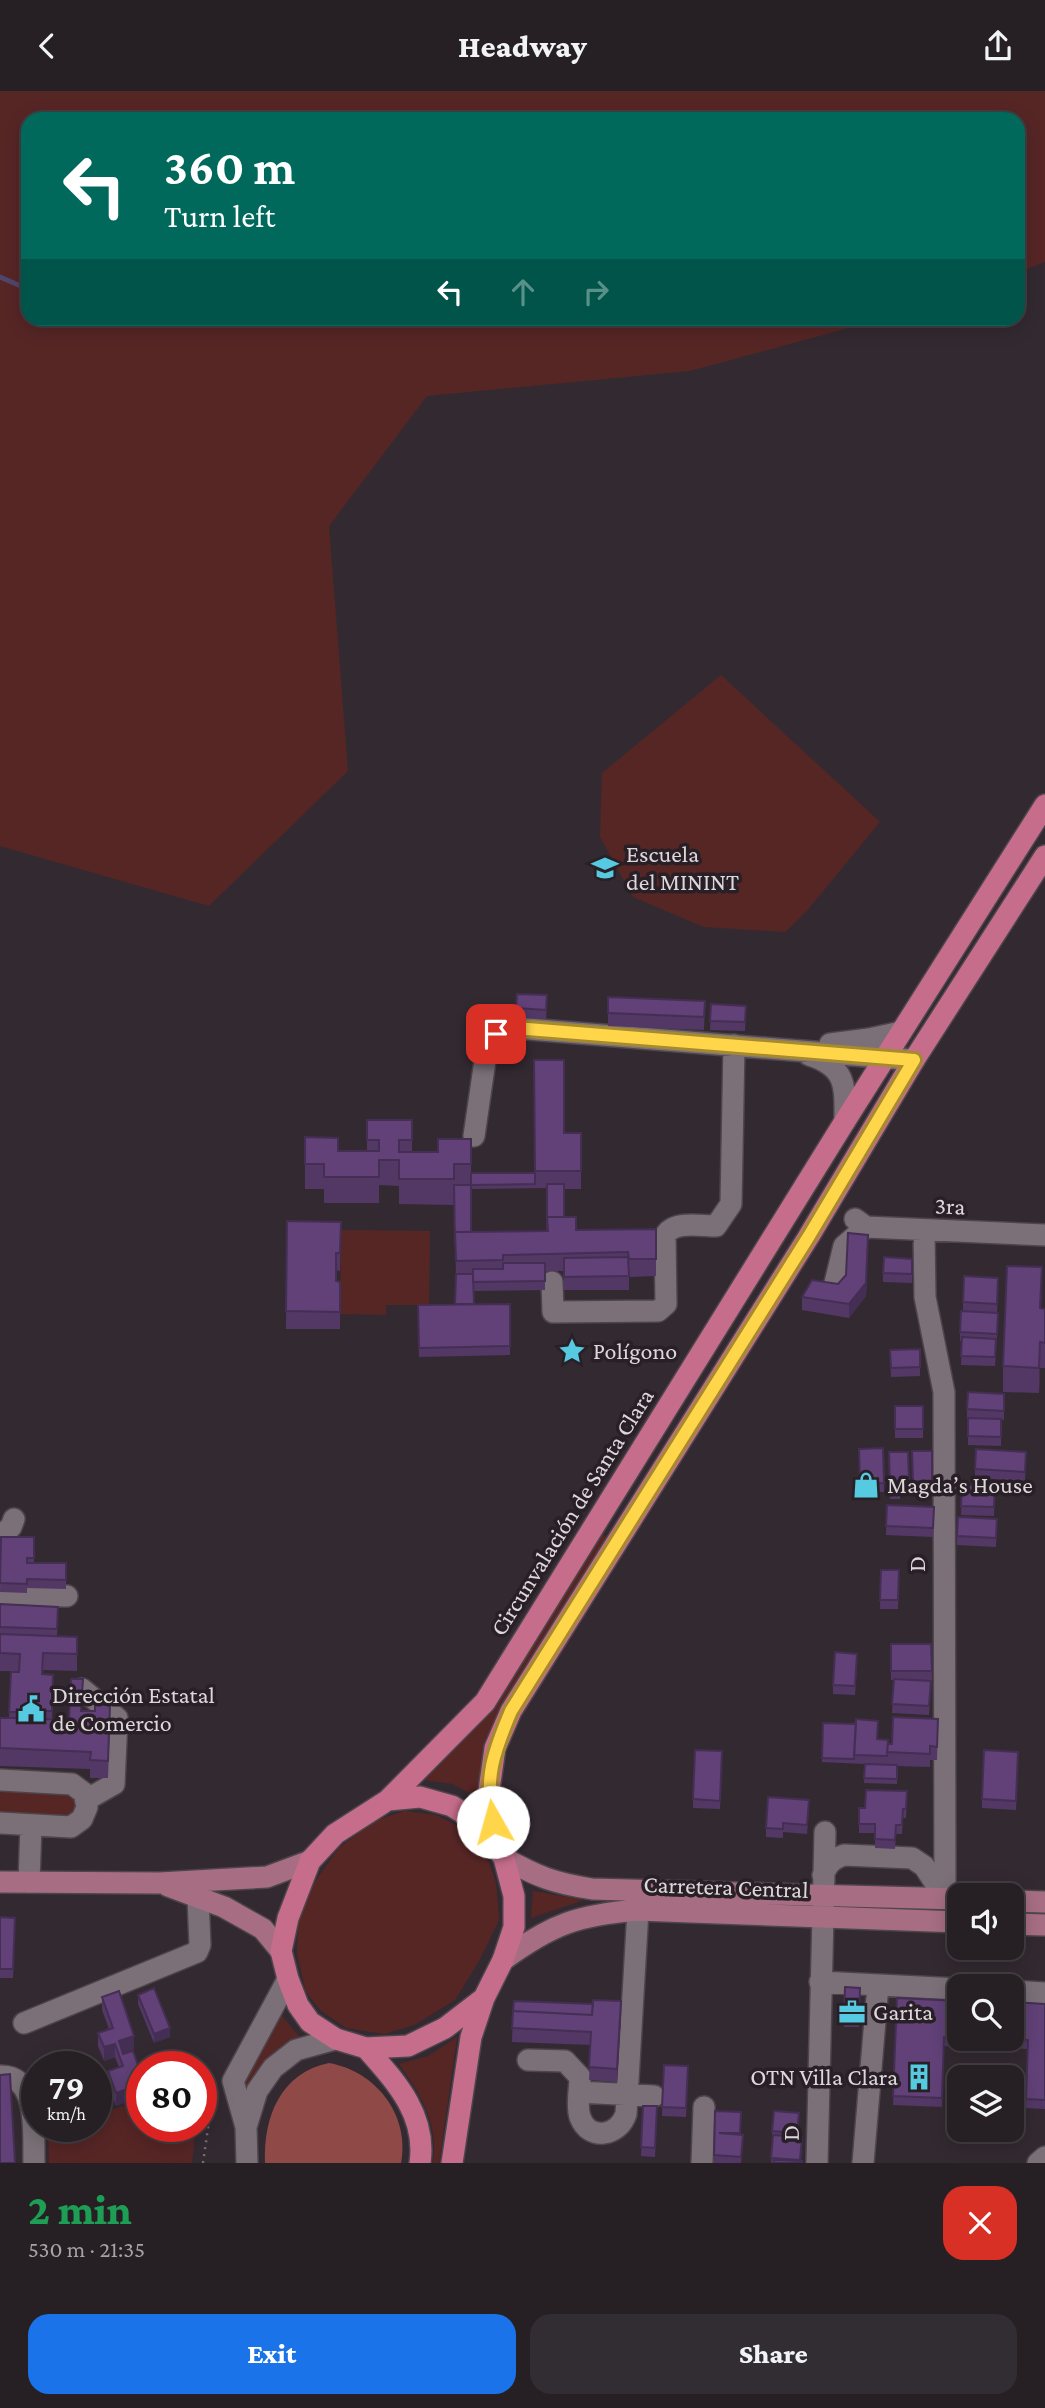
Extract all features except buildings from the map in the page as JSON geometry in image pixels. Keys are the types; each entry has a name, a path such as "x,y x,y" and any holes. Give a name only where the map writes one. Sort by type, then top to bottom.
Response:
{"highway":[{"name":"Circunvalación de Santa Clara","path":"388,1800 485,1702 884,1057 1045,805"},
{"path":"452,2163 471,2037 484,1998 503,1960 513,1927 514,1896 488,1797 495,1748 511,1711 809,1236 914,1060 1045,856"},
{"path":"484,1998 445,2028 408,2046 366,2048 336,2039 310,2022 298,2005 281,1951 288,1918 310,1861 335,1834 388,1800 420,1797 452,1805 478,1822 502,1853"},
{"path":"366,2048 394,2080 417,2116 422,2153 420,2163"}],"main road":[{"name":"Carretera Central","path":"502,1853 536,1876 555,1883 592,1889 822,1884 947,1898"},
{"path":"0,1882 160,1883 267,1877 310,1861"},
{"path":"160,1883 224,1907 263,1929 281,1951"},
{"path":"1024,1901 1045,1902"},
{"name":"Carretera Central","path":"503,1960 531,1939 560,1924 602,1913 638,1910 947,1922"},
{"path":"1024,1924 1045,1925"}],"street":[{"path":"474,1136 487,1047 496,1034 515,1028 914,1060"},
{"path":"788,1049 869,1039 901,1032"},
{"path":"552,1282 553,1313 658,1311 666,1304 665,1236 668,1230 676,1226 716,1226 731,1204 734,1045"},
{"path":"788,1049 824,1060 836,1070 845,1089 845,1121"},
{"name":"3ra","path":"834,1287 844,1247 861,1223 924,1231 1045,1235"},
{"name":"D","path":"924,1231 925,1297 944,1392 952,1883"},
{"path":"0,1536 11,1527 14,1519"},
{"path":"0,1595 67,1596"},
{"path":"82,1689 117,1718 114,1784 86,1800"},
{"path":"0,1780 72,1784 79,1788 87,1807 82,1819 71,1827 0,1823"},
{"path":"29,1882 31,1825"},
{"name":"D","path":"817,2163 825,1832"},
{"path":"822,1884 827,1865 844,1855 912,1858 924,1866 947,1893"},
{"path":"24,2023 197,1952 200,1945 198,1898"},
{"path":"528,2060 565,2061 580,2077 581,2120 599,2133 619,2127 626,2114 638,1910"},
{"path":"247,2163 246,2127 233,2081 288,1979"},
{"path":"820,1982 947,1988"},
{"path":"863,2163 878,1985"},
{"path":"1024,1992 1045,1993"},
{"path":"246,2127 257,2091 273,2068 296,2050 336,2039"},
{"path":"0,2076 8,2075 27,2091 31,2103 34,2163"},
{"path":"579,2092 653,2096"},
{"path":"702,2163 704,2107"},
{"path":"1038,2163 1045,2157"}],"path":[{"path":"204,2163 210,2114 218,2098 233,2081"}],"shaded area":[{"path":"0,91 1045,91 1045,262 1025,270 1025,112 21,112 21,326 856,326 690,371 427,396 329,526 348,771 209,906 0,846"},
{"path":"721,675 880,822 805,913 785,932 704,927 633,897 600,837 602,773"},
{"path":"341,1230 430,1231 429,1305 386,1305 386,1315 340,1314"},
{"path":"603,1533 607,1540 492,1728 481,1767 480,1799 453,1784 423,1780 461,1742 505,1689"},
{"path":"0,1784 77,1794 76,1817 0,1819"},
{"path":"405,1811 436,1815 462,1828 484,1848 496,1883 499,1920 479,1961 455,2000 416,2024 385,2034 346,2028 320,2010 306,1992 297,1954 298,1922 310,1889 338,1849 373,1821"},
{"path":"533,1891 584,1900 531,1918"},
{"path":"277,2010 299,2036 273,2055 246,2099 242,2080"},
{"path":"457,2037 439,2163 433,2163 431,2123 421,2099 399,2064 428,2056"},
{"path":"329,2063 361,2075 386,2098 400,2128 401,2163 265,2163 267,2130 278,2100 298,2077 312,2068"},
{"path":"126,2106 126,2142 194,2142 192,2163 49,2163 48,2142 112,2142 112,2109"}],"waterway":[{"path":"0,277 21,286"}],"place":[{"name":"Escuela del MININT","path":"605,868"},
{"name":"Polígono","path":"572,1351"},
{"name":"Magda’s House","path":"866,1485"},
{"name":"Dirección Estatal de Comercio","path":"31,1709"},
{"name":"Garita","path":"852,2012"},
{"name":"OTN Villa Clara","path":"919,2077"}],"route":[{"path":"493,1822 488,1797 495,1748 511,1711 809,1236 914,1060 515,1028 496,1034"}]}
